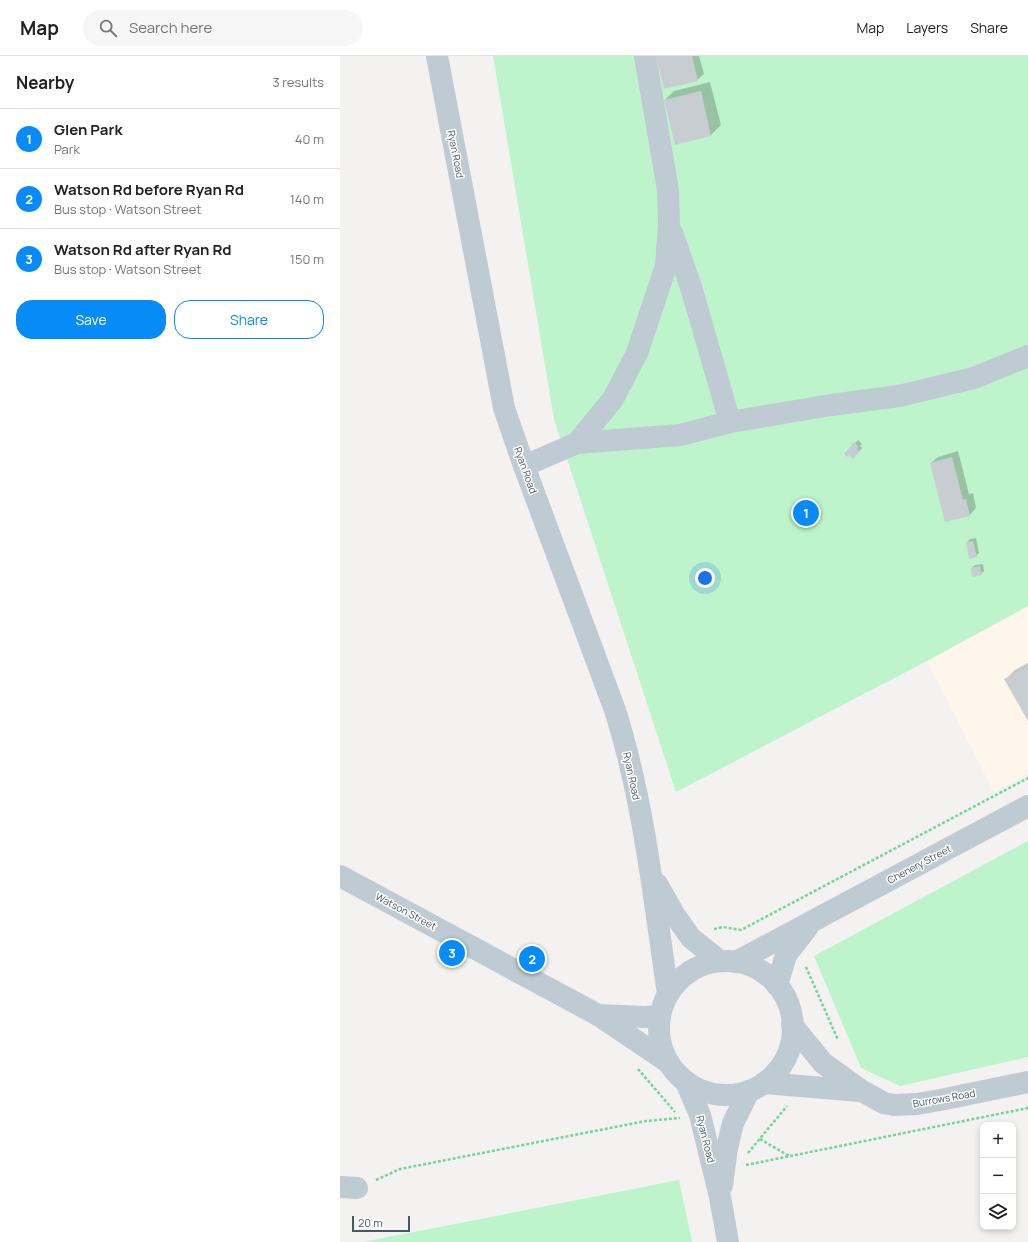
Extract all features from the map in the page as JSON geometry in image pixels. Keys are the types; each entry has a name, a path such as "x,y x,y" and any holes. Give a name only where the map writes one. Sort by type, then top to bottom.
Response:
{"street":[{"name":"Ryan Road","path":"437,56 504,408 625,741 651,874 668,994"},
{"path":"577,443 613,399 637,353 666,266 669,225 668,190 644,56"},
{"path":"669,225 691,287 730,422"},
{"path":"524,466 577,443 680,435 730,422 832,405 899,396 974,378 1028,356"},
{"name":"Chenery Street","path":"728,961 811,922 1028,806"},
{"name":"Ryan Road","path":"651,874 674,914 691,938 728,961"},
{"name":"Watson Street","path":"340,876 598,1014 669,1063"},
{"name":"Chenery Street","path":"777,985 786,955 811,922"},
{"path":"728,961 752,966 766,974 777,985 785,997 790,1011 792,1042 776,1071 756,1087 733,1094 717,1094 701,1090 686,1082 677,1073 663,1052 659,1028 663,1004 674,985 690,971 699,966 728,961"},
{"name":"Watson Street","path":"598,1014 644,1017 660,1016"},
{"name":"Burrows Road","path":"792,1025 823,1063 862,1091 884,1103 894,1105 917,1104 1028,1082"},
{"name":"Ryan Road","path":"686,1082 700,1115 720,1197 728,1242"},
{"name":"Ryan Road","path":"720,1197 727,1148 733,1123 756,1087"},
{"name":"Burrows Road","path":"756,1087 862,1091"}],"path":[{"path":"711,930 723,927 741,930 1028,778"},
{"path":"806,967 838,1040"},
{"path":"349,1188 400,1168 646,1122 680,1118 634,1064"},
{"path":"745,1157 790,1102"},
{"path":"740,1166 1028,1108"},
{"path":"760,1139 790,1156"}],"shaded area":[{"path":"1028,606 1028,774 994,792 927,661"}],"green space":[{"path":"493,56 1028,56 1028,606 927,661 676,792 554,419"},
{"path":"1028,841 1028,1057 900,1086 861,1068 814,956"},
{"path":"679,1180 692,1242 363,1242"}],"building":[{"path":"656,56 692,56 698,81 664,89"},
{"path":"701,91 711,136 675,145 664,100"},
{"path":"854,442 859,447 857,449 860,452 853,459 849,455 847,457 844,454"},
{"path":"952,457 963,500 966,499 970,516 945,522 930,463"},
{"path":"973,541 977,557 969,559 966,542"},
{"path":"980,566 982,575 972,577 971,568"},
{"path":"1028,666 1028,721 1004,679"}],"place":[{"name":"Glen Park","path":"806,513"},
{"name":"Watson Rd after Ryan Rd","path":"452,953"},
{"name":"Watson Rd before Ryan Rd","path":"532,959"}]}
